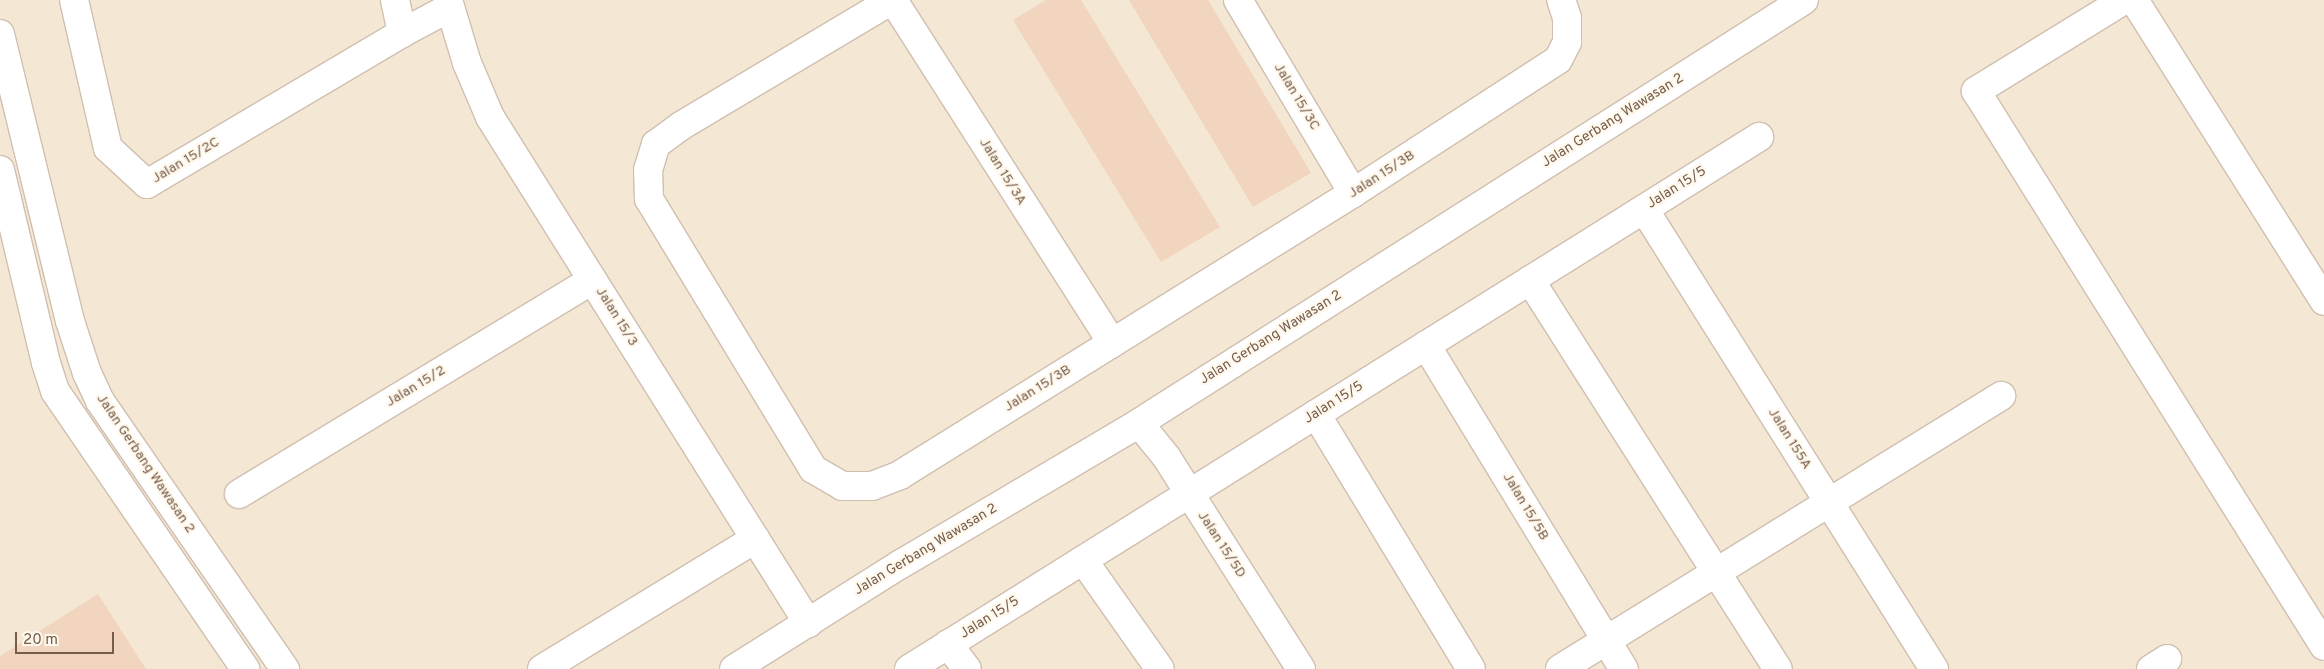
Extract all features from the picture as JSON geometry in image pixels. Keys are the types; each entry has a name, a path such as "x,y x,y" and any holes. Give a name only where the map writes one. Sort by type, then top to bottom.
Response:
{"street":[{"name":"Jalan 15/2C","path":"74,0 108,148 147,184 448,4"},
{"path":"395,0 402,33"},
{"name":"Jalan 15/3B","path":"893,0 681,126 656,144 648,170 649,199 813,469 842,486 872,486 900,475 1353,193 1558,60 1567,42 1564,9"},
{"name":"Jalan 15/3A","path":"893,0 1112,343"},
{"name":"Jalan 15/3C","path":"1238,0 1353,193"},
{"name":"Jalan Gerbang Wawasan 2","path":"734,669 901,564 1139,423 1804,0"},
{"path":"2124,0 1976,91 2324,646"},
{"path":"2134,0 2324,301"},
{"name":"Jalan 15/3","path":"448,4 467,63 490,117 808,623"},
{"name":"Jalan Gerbang Wawasan 2","path":"0,34 70,320 87,373 100,401 285,669"},
{"name":"Jalan 15/5","path":"909,669 1759,137"},
{"path":"0,170 46,363 55,391 245,669"},
{"name":"Jalan 155A","path":"1644,209 1934,669"},
{"name":"Jalan 15/2","path":"240,494 592,280"},
{"path":"1530,280 1778,669"},
{"name":"Jalan 15/5B","path":"1426,345 1624,669"},
{"path":"1560,669 2001,396"},
{"path":"1316,414 1471,669"},
{"name":"Jalan 15/5D","path":"1139,423 1167,458 1301,669"},
{"path":"542,669 755,539"},
{"path":"1083,560 1160,669"},
{"path":"948,644 967,669"}],"shaded area":[{"path":"0,0 2324,0 2324,669 0,669"}],"building":[{"path":"1046,0 1081,0 1220,227 1161,262 1013,20"},
{"path":"1129,0 1208,0 1311,173 1253,207"},
{"path":"98,594 146,669 0,669 0,656"}]}
